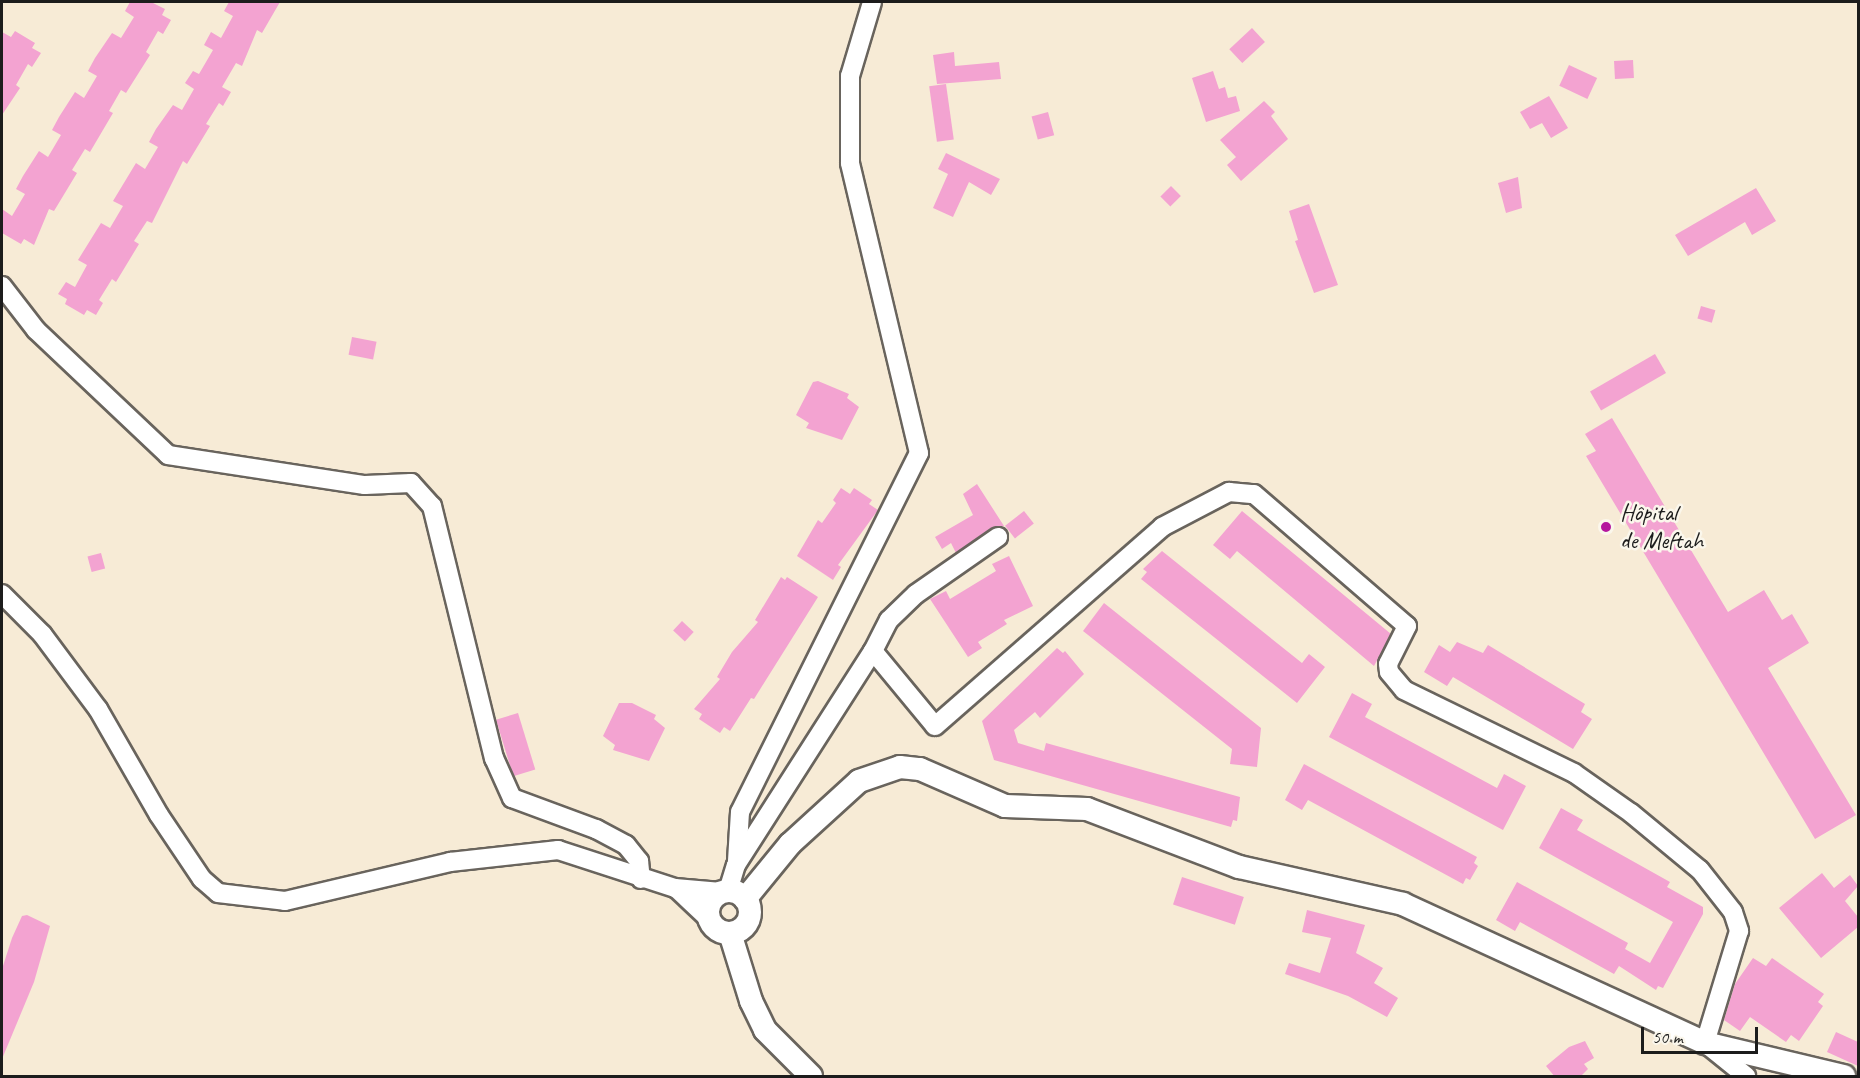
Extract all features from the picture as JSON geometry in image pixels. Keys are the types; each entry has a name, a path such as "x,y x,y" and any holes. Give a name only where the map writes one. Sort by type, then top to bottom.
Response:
{"main road":[{"path":"732,894 749,918 742,929 730,933 717,930 709,920 712,900 732,894 859,781 900,767 920,769 1005,806 1087,809 1239,867 1403,904 1705,1043 1844,1077"},
{"path":"730,933 751,1001 765,1030 812,1077"}],"street":[{"path":"2,594 42,634 98,709 159,815 202,879 218,893 285,901 450,862 558,850 641,879 675,888 732,894 740,812 919,453 850,163 850,76 872,2"},
{"path":"2,286 36,330 168,455 366,485 411,483 432,506 494,758 512,798 596,829 626,845 639,861 641,879"},
{"path":"873,651 935,726 1162,526 1229,492 1254,494 1407,626 1388,664 1389,672 1404,690 1574,773 1631,813 1700,870 1732,912 1739,931 1705,1043 1746,1077"},
{"path":"736,865 873,651 889,620 916,594 998,537"},
{"path":"675,888 709,920"}],"building":[{"path":"130,2 151,2 165,9 162,15 171,20 163,34 158,31 146,52 150,55 126,93 121,90 109,111 113,113 90,152 85,149 72,170 77,173 54,211 49,209 34,245 24,239 21,244 2,233 2,209 12,216 25,194 16,189 23,176 39,151 48,157 61,135 52,130 59,117 75,92 84,98 97,76 88,71 95,58 112,33 121,38 134,17 125,11"},
{"path":"229,2 280,2 262,33 257,30 242,66 236,63 222,87 231,92 223,106 219,103 206,124 210,126 187,164 183,161 152,223 147,221 134,241 139,244 116,282 112,279 99,300 103,303 96,315 87,310 84,315 65,304 67,299 58,294 66,282 75,287 87,265 78,260 101,223 110,228 123,206 113,201 136,163 145,169 158,147 149,142 156,129 173,105 182,110 194,89 185,83 193,71 199,74 213,50 204,45 211,32 221,38 233,16 224,11"},
{"path":"1252,28 1265,42 1242,63 1229,49"},
{"path":"15,31 35,43 32,48 41,53 32,67 28,64 16,85 20,88 2,115 2,32 11,37"},
{"path":"954,52 955,66 999,62 1001,79 937,84 933,55"},
{"path":"1633,60 1634,78 1615,79 1614,61"},
{"path":"1569,65 1597,78 1587,99 1559,86"},
{"path":"1213,71 1219,89 1225,87 1228,98 1236,96 1240,111 1206,122 1192,78"},
{"path":"946,84 954,139 937,142 929,86"},
{"path":"1549,96 1568,128 1551,138 1542,123 1530,129 1520,112"},
{"path":"1264,101 1275,112 1271,116 1288,139 1241,181 1227,165 1236,157 1220,140"},
{"path":"1048,112 1054,135 1038,140 1032,116"},
{"path":"946,153 1000,179 991,195 969,182 953,217 933,208 948,174 938,169"},
{"path":"1518,177 1522,208 1506,213 1498,183"},
{"path":"1171,186 1181,196 1170,207 1160,197"},
{"path":"1756,188 1776,221 1752,235 1745,222 1688,256 1675,235"},
{"path":"1309,204 1338,285 1314,293 1295,241 1298,240 1289,211"},
{"path":"1701,306 1715,310 1712,323 1697,318"},
{"path":"352,337 377,342 373,359 349,355"},
{"path":"1655,354 1666,373 1601,411 1590,392"},
{"path":"818,381 849,394 847,398 859,407 842,440 806,428 809,423 796,415 813,382"},
{"path":"1612,418 1728,612 1764,590 1782,620 1792,614 1809,643 1768,668 1856,815 1815,839 1586,456 1596,451 1585,434"},
{"path":"977,484 1004,526 992,528 956,553 951,543 942,549 935,537 973,515 963,494"},
{"path":"841,488 850,494 854,488 872,500 869,504 878,510 838,565 841,567 833,580 797,556 818,520 822,523 836,503 833,500"},
{"path":"1024,511 1034,524 1015,538 1005,526"},
{"path":"1242,511 1391,634 1374,666 1237,551 1230,559 1213,545"},
{"path":"1162,551 1302,663 1309,654 1325,667 1297,703 1141,579 1147,572 1143,569"},
{"path":"101,553 105,568 92,572 87,557"},
{"path":"1009,556 1033,606 1004,620 1007,624 978,642 982,648 968,657 930,599 946,591 950,599 996,571 992,564"},
{"path":"781,577 785,580 787,577 818,597 754,699 751,698 730,731 724,727 720,733 699,719 702,714 694,709 720,679 717,677 732,652 758,622 755,620"},
{"path":"1104,603 1261,728 1257,767 1230,764 1232,749 1083,631"},
{"path":"682,621 694,632 685,641 673,631"},
{"path":"1457,642 1483,653 1488,645 1585,704 1581,712 1592,719 1573,749 1453,677 1447,686 1424,672 1439,645 1450,652"},
{"path":"1057,648 1063,653 1065,651 1084,674 1040,718 1035,712 1014,730 1018,743 1044,751 1046,743 1240,797 1237,821 1233,820 1231,827 994,760 982,721"},
{"path":"1352,693 1372,704 1365,717 1497,788 1504,774 1526,786 1503,830 1329,737"},
{"path":"619,703 632,703 656,715 654,719 665,728 649,761 613,750 615,745 603,736"},
{"path":"518,713 535,769 513,776 496,720"},
{"path":"1304,764 1477,857 1474,863 1478,866 1470,880 1466,878 1463,884 1308,800 1302,810 1285,800"},
{"path":"1561,808 1583,820 1577,830 1670,882 1667,887 1703,907 1703,914 1663,988 1658,986 1656,990 1619,966 1614,974 1520,922 1515,931 1496,920 1517,882 1628,943 1625,949 1650,963 1673,922 1539,848"},
{"path":"1822,873 1834,888 1850,875 1858,886 1845,901 1858,917 1858,927 1821,958 1779,908"},
{"path":"1182,877 1244,897 1235,925 1173,905"},
{"path":"1307,910 1365,925 1356,953 1383,968 1374,983 1398,998 1387,1017 1348,996 1285,974 1289,963 1320,973 1331,938 1302,932"},
{"path":"27,915 50,926 34,982 2,1059 2,969 22,916"},
{"path":"1753,958 1766,966 1772,958 1824,994 1818,1002 1823,1006 1799,1041 1791,1035 1786,1042 1750,1017 1740,1031 1724,1020 1735,984"},
{"path":"1836,1032 1858,1042 1858,1066 1827,1052"},
{"path":"1585,1041 1594,1058 1584,1064 1588,1069 1580,1077 1555,1077 1546,1066 1569,1047"}],"place":[{"name":"Hôpital de Meftah","path":"1606,527"}]}
